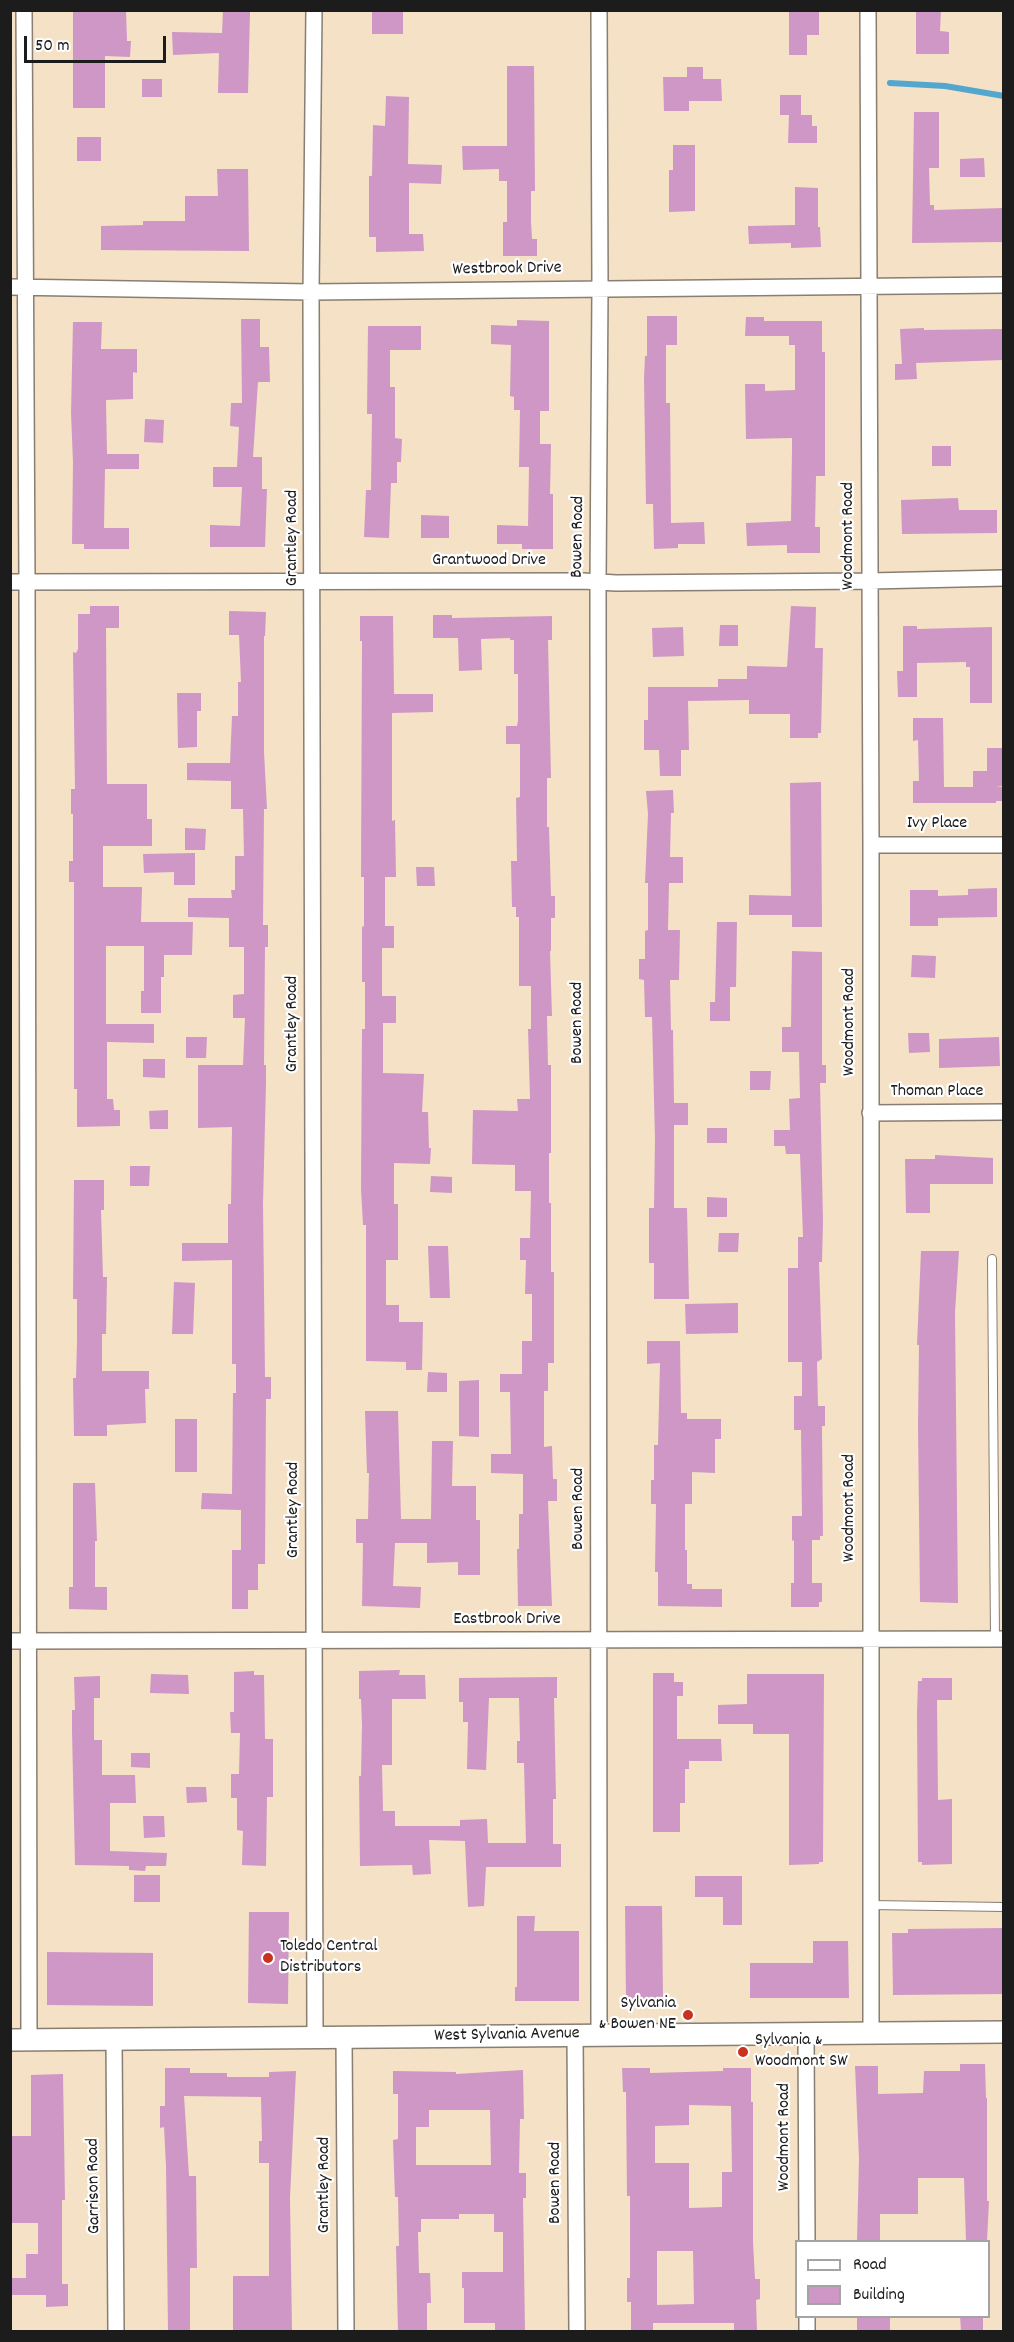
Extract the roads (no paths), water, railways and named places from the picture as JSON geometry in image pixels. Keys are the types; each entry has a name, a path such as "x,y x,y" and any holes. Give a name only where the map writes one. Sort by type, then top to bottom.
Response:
{"main road":[{"name":"West Sylvania Avenue","path":"20,2040 1004,2032"}],"street":[{"path":"20,2040 28,1641 27,582 18,287 24,10"},
{"name":"Grantley Road","path":"314,10 311,292 315,2038"},
{"name":"Bowen Road","path":"599,10 599,2035"},
{"name":"Woodmont Road","path":"868,10 871,2033"},
{"name":"Westbrook Drive","path":"18,287 311,292 1004,285"},
{"name":"Grantwood Drive","path":"10,582 583,581 598,583 1004,578"},
{"name":"Ivy Place","path":"871,844 1004,845"},
{"name":"Thoman Place","path":"870,1113 1004,1112"},
{"name":"Eastbrook Drive","path":"10,1641 999,1639"},
{"name":"Woodmont Road","path":"806,2033 807,2240"},
{"name":"Bowen Road","path":"575,2035 577,2331"},
{"name":"Grantley Road","path":"344,2038 346,2331"},
{"name":"Garrison Road","path":"114,2039 116,2331"}],"lane":[{"path":"992,1259 999,1639"},
{"path":"871,1905 1004,1907"}],"waterway":[{"path":"890,83 945,86 1004,96"}],"place":[{"name":"Toledo Central Distributors","path":"268,1958"},
{"name":"Sylvania & Bowen NE","path":"688,2015"},
{"name":"Sylvania & Woodmont SW","path":"743,2052"}]}
